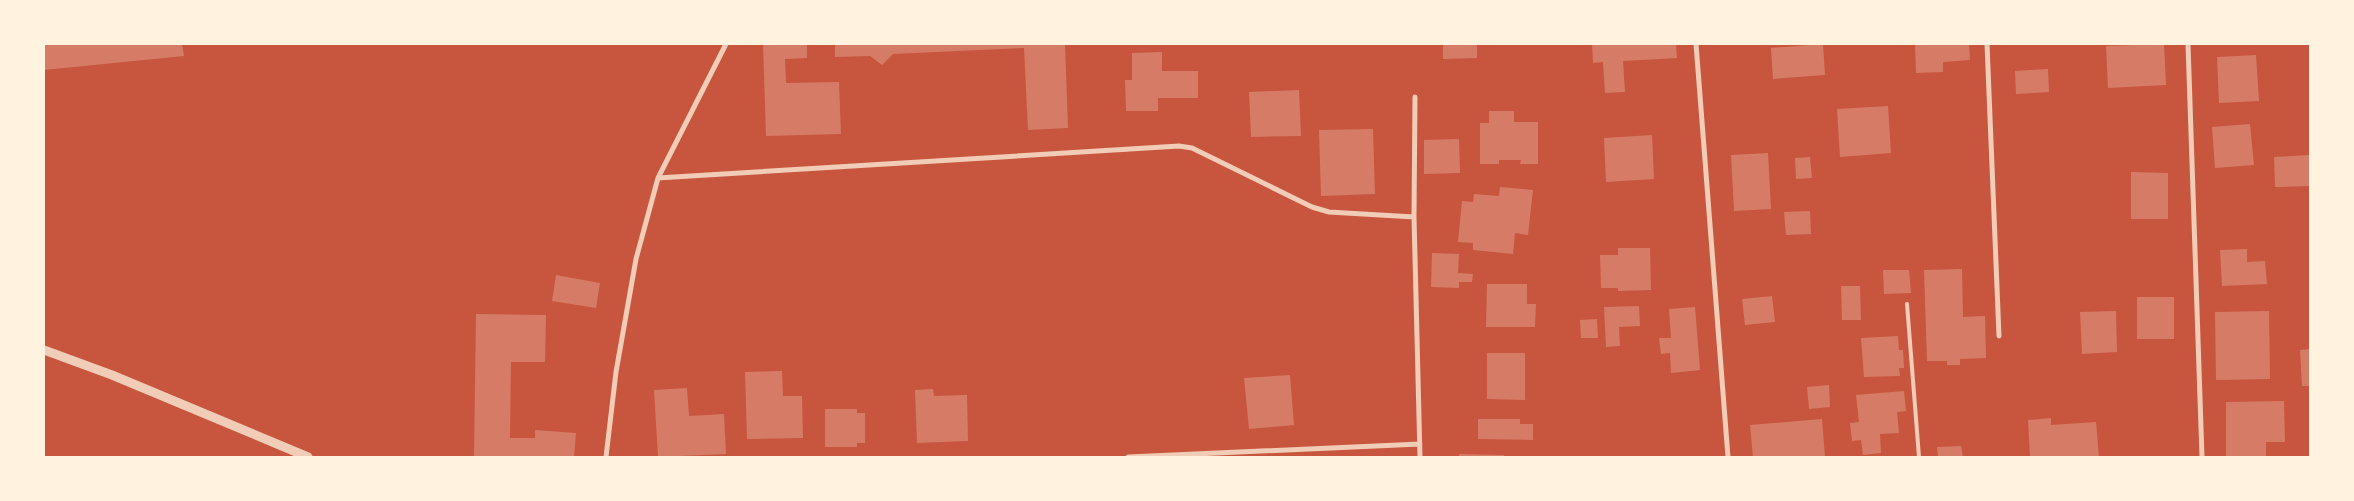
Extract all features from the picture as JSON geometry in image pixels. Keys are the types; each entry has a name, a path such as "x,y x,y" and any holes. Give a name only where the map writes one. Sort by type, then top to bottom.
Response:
{"street":[{"path":"606,457 616,372 636,259 658,178 726,44"},
{"path":"1696,44 1728,457"},
{"path":"1987,44 1999,336"},
{"path":"2188,44 2202,457"},
{"path":"1415,97 1414,217 1420,457"},
{"path":"658,178 1179,146 1192,148 1312,207 1330,212 1414,217"},
{"path":"44,350 112,375 308,457"},
{"path":"1128,457 1420,444"}],"lane":[{"path":"1907,304 1919,457"}],"building":[{"path":"44,44 182,44 184,56 44,70"},
{"path":"763,44 807,44 807,58 785,59 786,83 839,82 841,134 766,136"},
{"path":"835,44 1065,44 1068,128 1028,130 1024,48 893,54 882,65 870,56 835,57"},
{"path":"1443,44 1477,44 1477,58 1443,59"},
{"path":"1592,44 1676,44 1677,58 1623,61 1625,92 1605,93 1603,62 1593,63"},
{"path":"1823,44 1825,75 1773,79 1771,48"},
{"path":"1915,44 1969,44 1970,60 1943,62 1943,72 1916,73"},
{"path":"2164,44 2166,85 2108,88 2106,46"},
{"path":"1162,52 1162,71 1198,71 1198,98 1158,98 1158,111 1126,111 1125,80 1132,80 1132,53"},
{"path":"2256,55 2259,101 2219,103 2217,57"},
{"path":"2048,69 2049,92 2016,94 2015,71"},
{"path":"1299,90 1301,136 1251,137 1249,92"},
{"path":"1888,106 1891,153 1840,157 1837,109"},
{"path":"1489,111 1514,111 1514,122 1538,122 1538,164 1520,164 1521,160 1499,160 1499,164 1480,164 1480,123 1489,123"},
{"path":"2250,124 2254,165 2215,168 2212,127"},
{"path":"1373,129 1375,194 1321,196 1319,130"},
{"path":"1652,135 1654,179 1606,182 1604,138"},
{"path":"1459,139 1460,173 1424,174 1424,140"},
{"path":"1768,153 1771,209 1734,211 1731,155"},
{"path":"2310,155 2310,186 2275,187 2274,157"},
{"path":"1810,157 1812,178 1796,179 1795,158"},
{"path":"2131,172 2168,173 2168,219 2131,219"},
{"path":"1500,187 1533,190 1528,235 1515,233 1513,254 1473,250 1473,243 1458,242 1462,201 1473,202 1474,194 1499,196"},
{"path":"1810,211 1811,234 1786,235 1784,212"},
{"path":"1618,248 1650,248 1651,290 1618,291 1618,288 1601,288 1600,255 1618,255"},
{"path":"2247,249 2247,262 2265,261 2267,284 2222,286 2220,250"},
{"path":"1432,253 1459,254 1458,273 1473,274 1472,282 1459,282 1459,288 1431,287"},
{"path":"1962,269 1963,317 1985,316 1986,358 1960,359 1960,365 1947,365 1947,361 1927,361 1924,270"},
{"path":"1883,270 1909,270 1911,293 1884,294"},
{"path":"556,275 600,283 596,308 552,301"},
{"path":"1487,284 1527,284 1527,304 1536,304 1535,327 1486,327"},
{"path":"1841,286 1860,286 1861,320 1842,320"},
{"path":"1772,296 1775,322 1745,325 1742,299"},
{"path":"2137,297 2174,297 2174,339 2137,339"},
{"path":"1639,306 1640,326 1619,327 1620,346 1606,347 1604,307"},
{"path":"1695,307 1700,370 1671,373 1670,353 1661,354 1659,338 1671,338 1669,309"},
{"path":"2116,311 2117,352 2082,354 2080,312"},
{"path":"2269,311 2270,379 2216,380 2215,312"},
{"path":"476,314 546,315 545,362 511,362 510,438 535,438 535,430 576,433 574,457 474,457"},
{"path":"1597,319 1598,338 1581,338 1580,320"},
{"path":"1898,336 1899,350 1903,350 1904,368 1899,368 1900,376 1864,377 1861,338"},
{"path":"2310,349 2310,386 2302,386 2300,350"},
{"path":"1487,353 1525,353 1525,400 1487,399"},
{"path":"782,371 783,396 802,396 803,438 747,439 745,372"},
{"path":"1290,375 1294,425 1249,429 1244,378"},
{"path":"1829,385 1830,407 1809,409 1807,387"},
{"path":"687,388 689,416 724,414 726,454 658,457 654,390"},
{"path":"933,389 934,396 967,395 968,441 917,443 915,390"},
{"path":"1904,391 1906,411 1897,412 1899,433 1880,434 1881,453 1863,455 1861,440 1852,441 1850,423 1859,422 1856,395"},
{"path":"2284,401 2285,442 2266,442 2266,457 2226,457 2226,402"},
{"path":"825,409 857,409 857,413 865,413 865,443 857,443 857,447 825,447"},
{"path":"2051,418 2051,425 2096,422 2099,457 2030,457 2028,420"},
{"path":"1478,419 1520,419 1520,424 1533,424 1533,440 1478,439"},
{"path":"1822,419 1825,457 1753,457 1750,425"},
{"path":"1961,446 1963,457 1938,457 1937,447"},
{"path":"1459,454 1504,455 1504,457 1459,457"}]}
